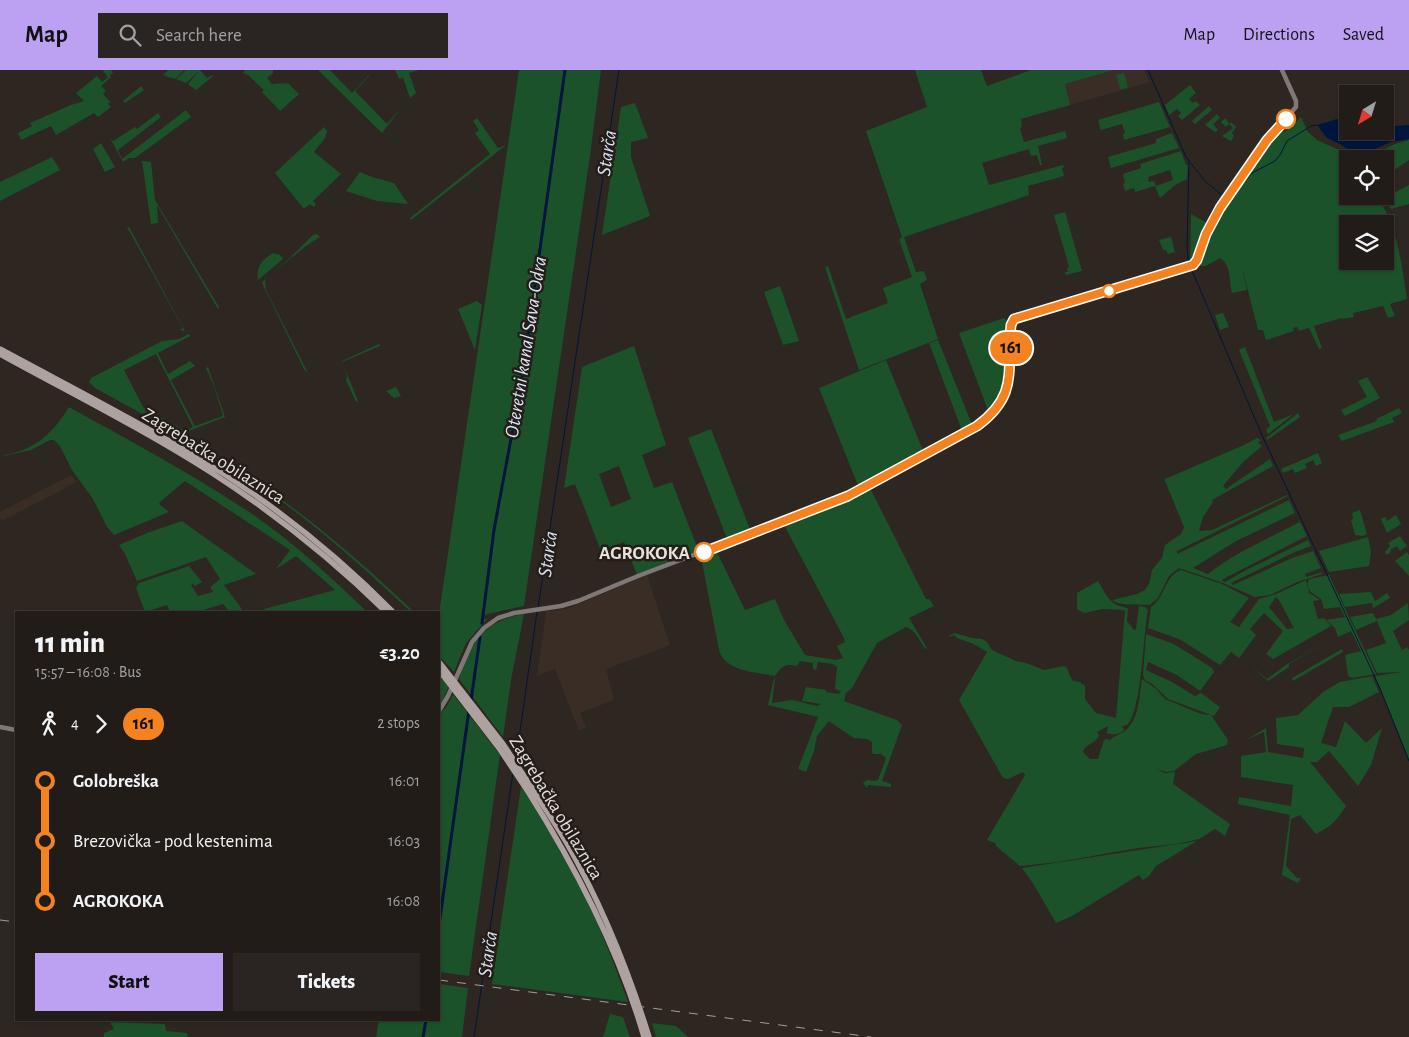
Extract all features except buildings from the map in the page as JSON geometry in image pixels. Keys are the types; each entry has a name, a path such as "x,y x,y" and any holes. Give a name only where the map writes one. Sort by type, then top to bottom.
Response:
{"highway":[{"name":"Zagrebačka obilaznica","path":"0,349 142,425 228,477 264,502 319,545 392,611"},
{"name":"Zagrebačka obilaznica","path":"0,354 139,430 225,482 277,518 316,549 385,611"},
{"name":"Zagrebačka obilaznica","path":"440,663 503,744 560,842 587,895 615,958 644,1037"},
{"name":"Zagrebačka obilaznica","path":"440,671 530,789 565,840 596,900 631,985 649,1037"}],"main road":[{"path":"440,709 448,696 466,651 481,630 498,618 514,613 567,605 638,576 842,499 970,431 989,417 1001,402 1008,385 1011,360 1010,330 1015,318 1190,267 1197,260 1212,224 1226,199 1267,140 1296,107 1296,101 1282,70"},
{"path":"0,727 15,730"}],"shaded area":[{"path":"1114,70 1144,70 1150,82 1070,105 1065,84"},
{"path":"71,475 77,482 2,521 0,518 0,512"},
{"path":"647,575 670,645 606,669 614,700 580,713 586,727 579,731 555,669 537,676 546,611 567,609"}],"green space":[{"path":"104,70 111,70 113,73 101,86 106,91 103,94 110,102 108,104 111,107 98,117 94,113 56,135 51,126 21,140 18,133 32,126 30,123 84,101 76,93 97,76 102,82 108,77"},
{"path":"168,70 184,70 175,79 163,75"},
{"path":"186,70 200,70 207,78 213,76 196,90 188,84 199,71 186,83 176,79"},
{"path":"245,70 273,70 273,73 267,78 272,84 288,83 299,94 280,111 262,92 264,90 248,75 243,73"},
{"path":"318,70 330,70 352,93 369,75 355,91 387,124 401,108 382,133"},
{"path":"395,70 419,70 409,73 416,93 410,98 403,78 399,79"},
{"path":"519,70 601,70 524,606 483,615 482,619 487,619 466,643 454,672 440,657 439,611"},
{"path":"915,70 981,70 987,86 1031,70 1114,70 1065,84 1070,105 1021,119 1022,127 1020,128 1024,142 1065,131 1067,138 1038,146 1042,165 1040,165 1037,155 1031,156 1029,149 982,163 989,185 1063,165 1064,176 1028,186 1029,195 904,237 916,272 924,271 927,280 920,284 938,339 859,370 825,267 828,266 846,319 888,303 883,288 912,277 899,239 902,237 866,131 927,107"},
{"path":"1124,73 1128,87 1121,90 1116,75"},
{"path":"1190,85 1196,93 1189,99 1193,103 1196,101 1200,105 1182,120 1178,116 1181,113 1177,109 1169,115 1165,105"},
{"path":"141,86 144,90 125,103 123,101"},
{"path":"1159,102 1170,127 1124,140 1123,134 1125,133 1122,124 1101,130 1098,120"},
{"path":"635,103 648,138 631,142 631,157 650,216 602,235 621,107"},
{"path":"1209,106 1212,110 1195,124 1192,121"},
{"path":"186,110 191,117 135,158 129,158 123,162 110,138 113,141 135,127 137,129 158,113 161,117 118,150 122,159"},
{"path":"1217,114 1220,118 1213,124 1218,130 1215,132 1205,125"},
{"path":"1301,117 1308,132 1317,140 1339,151 1339,205 1382,205 1387,215 1339,215 1339,270 1394,270 1394,233 1403,272 1407,299 1390,304 1395,316 1388,318 1383,306 1353,313 1354,317 1342,318 1314,326 1322,348 1319,349 1309,328 1299,331 1297,327 1293,328 1294,331 1266,340 1263,330 1258,330 1242,267 1247,290 1232,293 1228,268 1224,261 1220,258 1206,266 1197,266 1207,237 1220,212 1281,128 1285,132"},
{"path":"477,118 498,148 506,145 411,220 410,218 490,154 475,133 479,130 473,121"},
{"path":"1226,118 1229,124 1226,127 1221,122"},
{"path":"1231,122 1236,127 1232,133 1234,136 1231,141 1222,136 1233,128 1229,124"},
{"path":"324,127 327,131 325,138 314,152 341,174 313,201 316,204 314,207 310,204 304,209 275,173"},
{"path":"1172,133 1179,148 1111,168 1108,157 1156,143 1156,139"},
{"path":"1409,140 1409,160 1394,170 1394,150 1383,150"},
{"path":"101,143 115,167 105,172 93,149"},
{"path":"1181,151 1186,165 1188,165 1187,179 1175,185 1160,198 1155,186 1135,192 1134,188 1125,191 1123,174 1141,168 1140,164","holes":["1170,170 1173,180 1156,186 1154,181 1149,182 1148,177"]},
{"path":"52,157 60,170 0,201 0,182"},
{"path":"142,161 151,162 155,200 219,307 218,309 157,205 158,223 151,224"},
{"path":"360,172 394,183 408,204 377,201 346,191"},
{"path":"1409,185 1409,204 1391,209 1388,205 1394,205 1394,193"},
{"path":"1065,212 1082,271 1066,275 1065,272 1068,272 1067,268 1069,267 1054,215"},
{"path":"1191,214 1209,224 1196,255 1190,263"},
{"path":"127,227 129,227 185,331 180,330 183,328"},
{"path":"317,234 320,237 306,246 271,274 313,235"},
{"path":"1171,237 1175,252 1168,254 1166,250 1163,250 1159,240"},
{"path":"273,253 280,255 283,259 258,280 259,267"},
{"path":"265,279 266,290 308,373 304,369 262,283"},
{"path":"780,286 799,341 783,345 764,292"},
{"path":"477,301 482,305 475,350 458,309"},
{"path":"1223,313 1229,327 1220,330 1215,315"},
{"path":"1004,318 1009,323 1008,372 1002,396 989,413 959,333"},
{"path":"189,334 190,336 158,353 168,374 190,361 195,366 171,380 195,426 223,416 214,386 206,368 208,367 225,417 182,435 257,482 299,512 350,554 413,611 410,611 315,527 259,485 143,414 95,388 89,382 91,378 162,341 179,339","holes":["156,354 193,427 185,431 143,407 124,370"]},
{"path":"938,340 973,427 963,433 929,343"},
{"path":"379,344 380,346 342,362"},
{"path":"634,346 666,445 642,455 654,488 672,482 699,552 637,575 624,542 601,551 575,484 564,488 582,367","holes":["619,466 631,499 611,507 599,474"]},
{"path":"1245,347 1274,422 1294,414 1268,434 1266,430 1270,426 1239,350"},
{"path":"886,360 924,453 859,488 819,388"},
{"path":"344,366 358,401 356,402 346,380 347,376"},
{"path":"1367,377 1380,398 1345,416 1341,410 1367,397 1358,381"},
{"path":"396,387 401,396 394,398 386,391"},
{"path":"69,407 233,501 284,538 366,611 265,611 264,609 335,590 296,556 276,569 290,550 185,481 159,504 169,512 114,535 107,527 93,499 72,470 60,446 54,440 50,440 31,450 4,456 34,445 50,432"},
{"path":"1399,408 1402,413 1392,418 1394,422 1342,441 1338,435 1377,421 1376,419"},
{"path":"1298,413 1300,417 1267,440 1266,438"},
{"path":"711,429 751,532 728,541 688,438"},
{"path":"972,432 870,488 926,599 929,599 934,606 909,618 927,648 925,649 915,633 906,627 877,643 852,688 846,693 844,701 897,720 902,725 882,781 891,784 891,787 868,785 867,788 863,783 867,780 878,780 886,758 881,754 873,754 872,742 867,739 854,738 829,721 817,736 814,751 806,772 798,769 818,717 768,705 774,678 772,703 792,700 817,706 821,704 802,701 806,687 839,694 841,691 835,689 837,667 833,664 818,662 816,670 813,669 813,663 800,661 797,666 784,666 775,676 742,670 728,663 722,657 719,650 702,562 707,552 846,499","holes":["784,525 845,642 837,646 843,658 836,660 805,655 784,620 775,599 745,610 716,550"]},
{"path":"1257,438 1261,440 1258,443 1262,446 1243,462 1223,486 1226,489 1270,459 1273,466 1212,500 1213,502 1203,517 1199,531 1212,530 1288,496 1177,551 1177,554 1289,500 1295,513 1236,541 1193,568 1208,574 1241,552 1300,522 1307,536 1222,581 1225,582 1308,540 1311,546 1231,583 1233,585 1292,558 1313,551 1321,568 1305,574 1306,577 1323,572 1322,574 1297,582 1270,595 1255,597 1223,583 1179,568 1169,576 1158,598 1150,605 1123,604 1112,600 1137,594 1145,590 1149,584 1152,570 1162,558 1165,545 1181,534 1184,527 1165,479"},
{"path":"1318,453 1322,463 1316,466 1313,460 1305,464 1307,468 1295,473 1293,469 1283,473 1281,469"},
{"path":"1360,510 1367,534 1363,536 1355,535 1351,520 1353,519 1352,513"},
{"path":"1396,515 1401,524 1387,533 1381,519 1385,517 1387,521"},
{"path":"182,521 256,574 224,585 243,611 229,611 223,604 200,611 170,611 167,605 145,611 136,588 139,583 189,566 202,582 195,586 191,585 198,596 213,592 210,587 220,579 206,557 137,581 119,545"},
{"path":"1400,536 1407,546 1400,551 1397,546 1386,555 1385,552 1390,546 1388,543"},
{"path":"1368,537 1371,552 1369,566 1329,572 1319,551"},
{"path":"1407,552 1409,555 1409,576 1395,561"},
{"path":"1181,570 1222,584 1249,598 1230,622 1239,627 1259,599 1276,594 1306,580 1309,593 1320,600 1313,601 1318,619 1324,618 1331,626 1273,659 1266,654 1283,631 1264,613 1250,629 1256,635 1239,658 1231,652 1220,665 1181,640 1148,628 1151,607 1156,603 1175,573","holes":["1276,597 1294,628 1287,629 1269,607"]},
{"path":"1329,575 1376,674 1352,678 1348,676 1345,655 1361,651 1351,631 1338,637 1335,628 1326,620 1345,617 1340,607 1324,609 1321,599 1310,592 1308,587 1309,579"},
{"path":"1098,581 1106,595 1113,602 1128,608 1127,621 1134,630 1136,629 1139,606 1145,607 1148,610 1139,689 1132,717 1127,725 1122,726 1124,730 1120,733 1107,733 1108,726 1097,732 1099,736 1097,739 1086,747 1083,752 1090,759 1098,759 1104,740 1110,740 1125,731 1131,724 1138,706 1142,679 1155,688 1165,699 1201,714 1211,715 1228,740 1227,745 1196,754 1174,771 1166,772 1156,769 1165,773 1175,772 1173,784 1230,824 1225,836 1215,829 1199,839 1176,844 1020,866 997,847 995,843 987,840 1025,775 1023,772 1008,779 1003,778 959,700 987,652 954,635 949,637 955,633 982,639 987,642 992,650 1016,661 1044,670 1064,666 1067,668 1073,681 1080,682 1085,686 1085,699 1096,713 1116,718 1125,611 1103,609 1084,613 1077,609 1077,593"},
{"path":"1371,592 1375,601 1387,593 1390,598 1373,608 1372,603 1345,607 1339,594"},
{"path":"1408,603 1409,620 1393,631 1402,650 1407,647 1409,650 1409,759 1375,676 1402,672 1377,673 1366,650 1386,643 1377,621 1356,630 1350,617 1373,613 1376,619 1391,615"},
{"path":"524,614 511,680 503,737 459,679 474,644 481,635 499,622"},
{"path":"1146,634 1174,644 1212,668 1214,672 1200,691 1177,675 1148,662 1146,670 1172,682 1195,696 1201,693 1220,707 1214,716 1168,699 1145,680 1143,675"},
{"path":"1337,636 1289,664 1289,667 1268,681 1248,664 1267,679 1286,665"},
{"path":"1342,649 1343,652 1293,681 1292,678"},
{"path":"440,675 449,686 440,706"},
{"path":"1372,676 1379,692 1349,707 1333,707 1321,743 1336,747 1345,721 1366,743 1382,728 1371,765 1358,786 1329,751 1317,762 1310,762 1346,806 1333,823 1316,834 1300,815 1291,819 1286,866 1297,878 1301,878 1298,883 1282,875 1290,815 1238,804 1239,797 1291,806 1293,785 1241,777 1241,756 1266,752 1264,732 1246,740 1266,728 1268,752 1303,758 1304,748 1277,744 1276,718 1298,715 1323,692 1340,682"},
{"path":"453,694 500,755 469,976 440,972 440,715"},
{"path":"521,786 559,848 593,913 628,1002 492,984"},
{"path":"1197,841 1156,866 1149,876 1143,880 1139,875 1072,916 1056,923 1022,868"},
{"path":"440,984 468,988 462,1037 376,1037 379,1021 440,1021"},
{"path":"610,1014 623,1017 630,1037 603,1037"},
{"path":"110,1022 165,1024 166,1031 187,1033 188,1037 104,1037 104,1033 114,1029"},
{"path":"652,1023 676,1026 688,1037 656,1037"}],"water":[{"path":"1339,118 1339,140 1394,140 1394,126 1409,125 1409,139 1391,142 1372,150 1348,150 1327,138 1317,125"}],"waterway":[{"name":"Oteretni kanal Sava-Odra","path":"482,623 494,530 521,385 565,70"},
{"name":"Starča","path":"538,608 619,70"},
{"path":"1148,70 1186,157 1204,180 1225,198"},
{"path":"1228,201 1252,173 1275,161 1287,141 1311,126 1317,125"},
{"path":"1189,161 1187,248 1189,265"},
{"path":"1191,268 1261,433 1379,686 1409,761"},
{"name":"Starča","path":"516,759 537,612"},
{"name":"Oteretni kanal Sava-Odra","path":"471,701 480,637"},
{"name":"Oteretni kanal Sava-Odra","path":"440,918 469,710"},
{"name":"Starča","path":"474,1037 513,773"},
{"name":"Oteretni kanal Sava-Odra","path":"423,1037 426,1021"}],"railway":[{"path":"0,920 15,922"},
{"path":"440,980 871,1037"}],"bus line":[{"name":"161","path":"704,552 848,496 970,431 984,421 1001,402 1006,392 1010,368 1010,330 1014,319 1186,269 1193,265 1197,260 1206,234 1220,208 1267,140 1286,119"}],"place":[{"name":"AGROKOKA","path":"704,552"}]}
